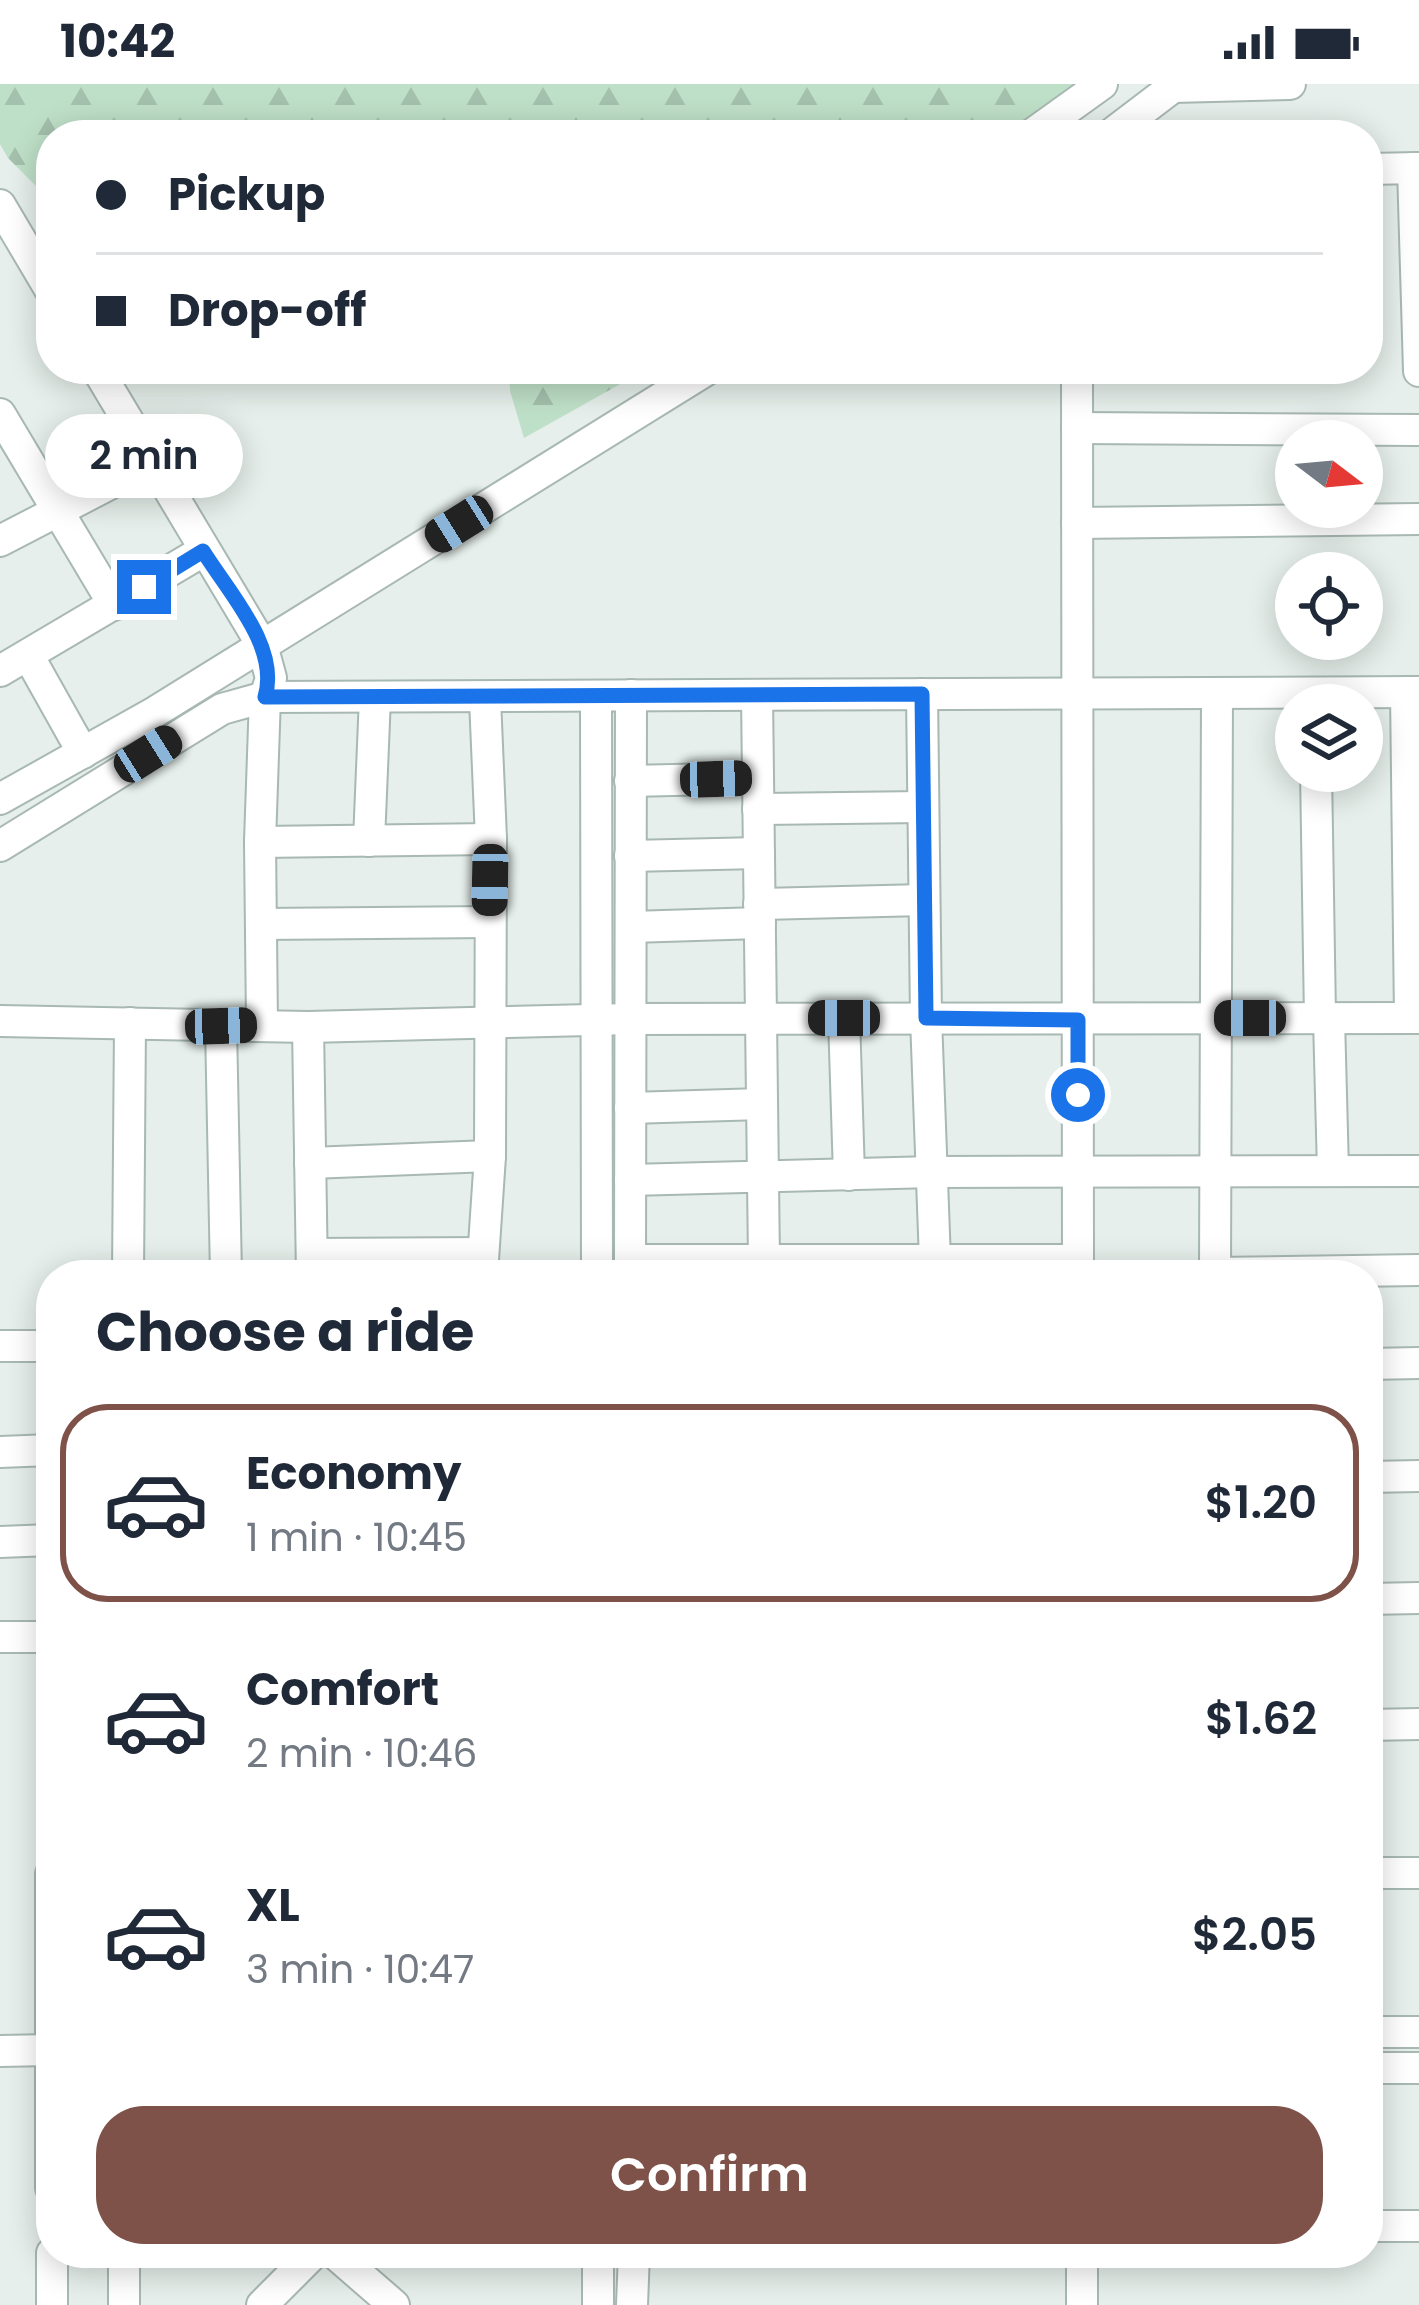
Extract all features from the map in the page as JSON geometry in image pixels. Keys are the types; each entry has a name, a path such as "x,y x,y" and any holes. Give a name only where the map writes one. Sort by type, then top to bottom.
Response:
{"street":[{"path":"1052,120 1102,84"},
{"path":"1130,120 1175,86 1290,84"},
{"path":"1383,169 1416,168 1419,370"},
{"path":"0,205 12,251 36,276"},
{"path":"106,384 262,645 271,678 265,697 260,842 262,1025"},
{"path":"0,799 262,645 684,384"},
{"path":"1077,384 1078,1260"},
{"path":"0,414 114,604"},
{"path":"1078,428 1419,430"},
{"path":"0,541 152,462"},
{"path":"1078,523 1419,519"},
{"path":"0,671 203,551"},
{"path":"28,656 83,753"},
{"path":"0,1022 308,1027 631,1019 1414,1018 1413,692 1383,694"},
{"path":"1216,1260 1217,693"},
{"path":"922,694 935,1260"},
{"path":"630,1260 631,695"},
{"path":"757,695 764,1260"},
{"path":"596,696 597,1260"},
{"path":"0,846 222,709 265,697 1275,697"},
{"path":"369,841 376,697"},
{"path":"483,1260 490,1156 491,838 485,699"},
{"path":"630,781 758,778"},
{"path":"1317,792 1333,1171"},
{"path":"758,809 923,807"},
{"path":"260,842 491,838"},
{"path":"631,856 759,853"},
{"path":"631,927 925,900"},
{"path":"262,924 490,922"},
{"path":"844,1018 849,1174"},
{"path":"128,1260 130,1023"},
{"path":"221,1026 226,1260"},
{"path":"308,1027 312,1260"},
{"path":"630,1108 761,1104"},
{"path":"310,1163 490,1156"},
{"path":"630,1180 933,1172 1419,1171"},
{"path":"1383,1271 1419,1270"},
{"path":"0,1346 36,1346"},
{"path":"1383,1364 1419,1363"},
{"path":"0,1453 36,1451"},
{"path":"1383,1477 1419,1476"},
{"path":"0,1542 36,1541"},
{"path":"1383,1599 1419,1598"},
{"path":"0,1637 36,1637"},
{"path":"1383,1725 1419,1724"},
{"path":"1383,1873 1419,1873"},
{"path":"1383,2032 1419,2032"},
{"path":"0,2050 36,2050"},
{"path":"1383,2068 1419,2068"},
{"path":"1383,2226 1419,2226"},
{"path":"52,2268 52,2305"},
{"path":"124,2268 124,2305"},
{"path":"262,2305 299,2268"},
{"path":"351,2268 394,2305"},
{"path":"598,2268 598,2305"},
{"path":"632,2305 633,2268"},
{"path":"1082,2268 1082,2305"}],"green space":[{"path":"0,84 1092,84 1038,120 36,120 36,186 0,144"},
{"path":"510,384 620,384 524,438"}],"route":[{"path":"144,587 203,551 262,645 271,678 265,697 922,694 926,1018 1078,1020 1078,1095"}]}
